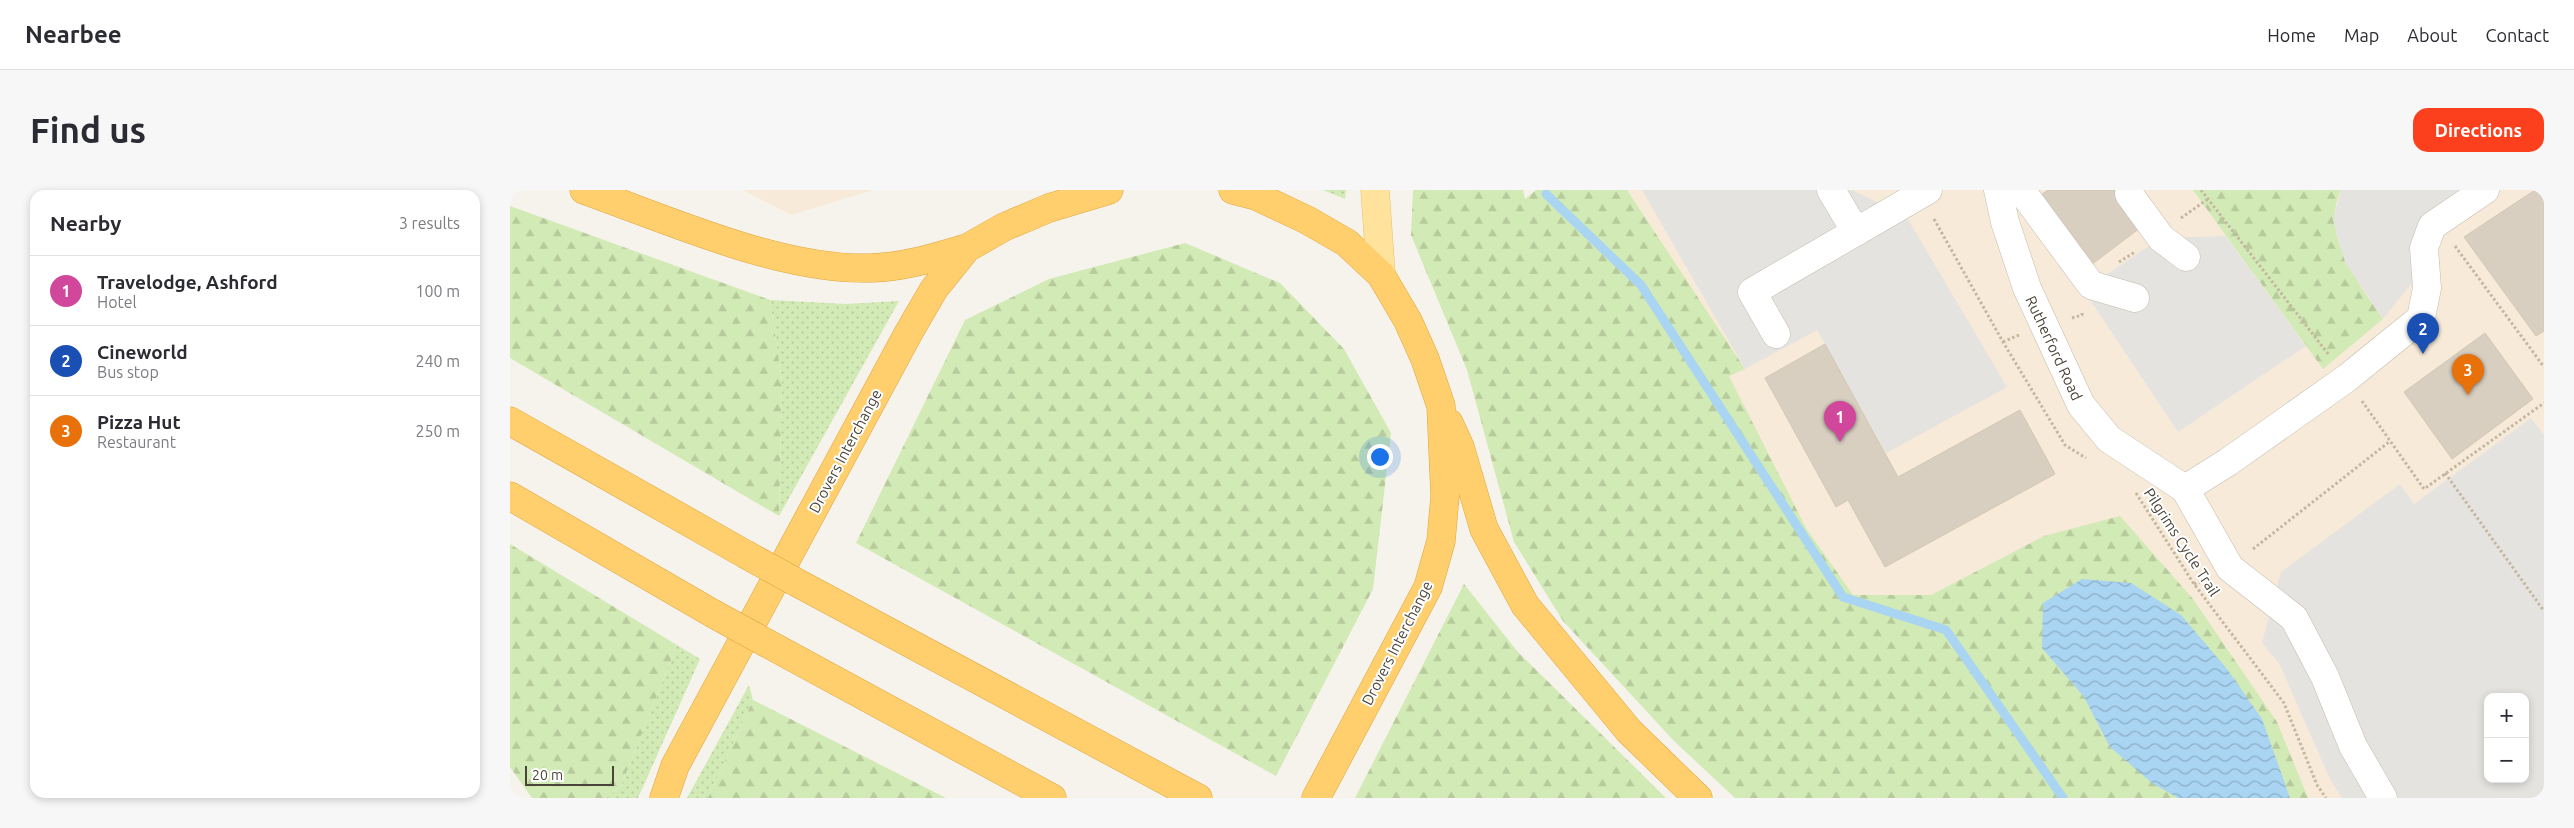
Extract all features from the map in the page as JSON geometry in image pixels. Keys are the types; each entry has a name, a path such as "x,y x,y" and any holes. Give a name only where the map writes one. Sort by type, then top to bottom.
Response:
{"highway":[{"path":"584,190 748,248 806,263 870,268 914,264 967,248"},
{"name":"Drovers Interchange","path":"664,798 676,766 904,340 934,289 967,248 1004,227 1049,208 1108,190"},
{"name":"Drovers Interchange","path":"1233,190 1256,196 1307,220 1347,243 1381,276 1408,321 1425,359 1441,406 1445,496 1441,541 1428,587 1316,798"},
{"path":"1441,406 1460,447 1484,529 1525,605 1629,731 1698,798"},
{"path":"510,421 744,554 1198,798"},
{"path":"510,496 712,613 1052,798"}],"main road":[{"path":"1375,190 1381,276"}],"lane":[{"path":"1831,190 1856,232"},
{"name":"Rutherford Road","path":"1998,190 2005,222 2027,288 2082,406 2109,439 2185,489"},
{"path":"2021,190 2091,284 2135,298"},
{"path":"2383,798 2353,746 2324,677 2294,618 2230,568 2185,489 2228,462 2301,408 2347,378 2421,318 2427,288 2424,248 2432,226 2485,190"},
{"path":"1776,334 1752,292 1924,192"},
{"path":"2129,194 2161,238 2186,257"}],"path":[{"path":"1924,192 2003,342 2065,445 2094,462"},
{"path":"2176,222 2208,200"},
{"path":"2450,239 2544,366"},
{"path":"2114,266 2137,250"},
{"path":"2003,342 2026,332"},
{"path":"2253,550 2389,442"},
{"path":"2445,473 2544,611"},
{"name":"Pilgrims Cycle Trail","path":"2134,490 2194,584 2284,703 2317,785 2326,798"}],"shaded area":[{"path":"743,190 873,190 791,215"},
{"path":"1625,190 2544,190 2544,798 2308,798 2044,536 1931,595 1853,596 1709,386"},
{"path":"1642,190 1852,190 1906,216 2007,387 1886,453 1817,330 1745,369"},
{"path":"2341,190 2464,190 2416,278 2383,319 2345,262 2333,220"},
{"path":"2226,236 2306,346 2178,432 2085,292 2091,285 2161,238"},
{"path":"2531,418 2544,435 2544,798 2342,798 2330,779 2279,663 2262,643 2281,572 2400,484 2414,504"}],"green space":[{"path":"1323,190 1346,190 1345,199"},
{"path":"1413,190 1523,190 1525,199 1536,190 1627,190 1745,369 1729,376 1806,528 1853,595 1931,595 2044,536 2120,516 2193,599 2277,722 2308,798 1735,798 1674,741 1563,621 1514,542 1467,370 1411,235"},
{"path":"2193,190 2341,190 2336,207 2335,224 2339,241 2354,275 2383,319 2323,369"},
{"path":"510,206 770,300 782,382 779,516 510,358"},
{"path":"1185,243 1280,283 1344,349 1391,433 1373,589 1276,776 856,543 965,320 1049,279"},
{"path":"770,300 846,304 899,301 779,516 782,382"},
{"path":"510,544 677,645 621,786 606,798 532,798 510,767"},
{"path":"1464,584 1517,651 1666,798 1355,798"},
{"path":"677,645 700,659 638,798 606,798 621,786"},
{"path":"749,685 753,700 708,798 687,798"},
{"path":"753,700 946,798 708,798"}],"water":[{"path":"2082,579 2131,583 2181,615 2227,669 2262,719 2290,798 2178,798 2152,783 2110,747 2084,697 2042,648 2043,603"}],"building":[{"path":"2048,190 2137,190 2144,225 2091,265 2038,197"},
{"path":"2535,190 2544,190 2544,331 2536,336 2464,237"},
{"path":"2485,333 2533,399 2452,459 2404,392"},
{"path":"1825,344 1898,477 2020,410 2055,474 1885,567 1848,500 1836,507 1765,378"}],"waterway":[{"path":"1546,194 1641,285 1843,597 1946,630 2063,798"}],"place":[{"name":"Cineworld","path":"2423,354"},
{"name":"Pizza Hut","path":"2468,395"},
{"name":"Travelodge, Ashford","path":"1840,442"}]}
